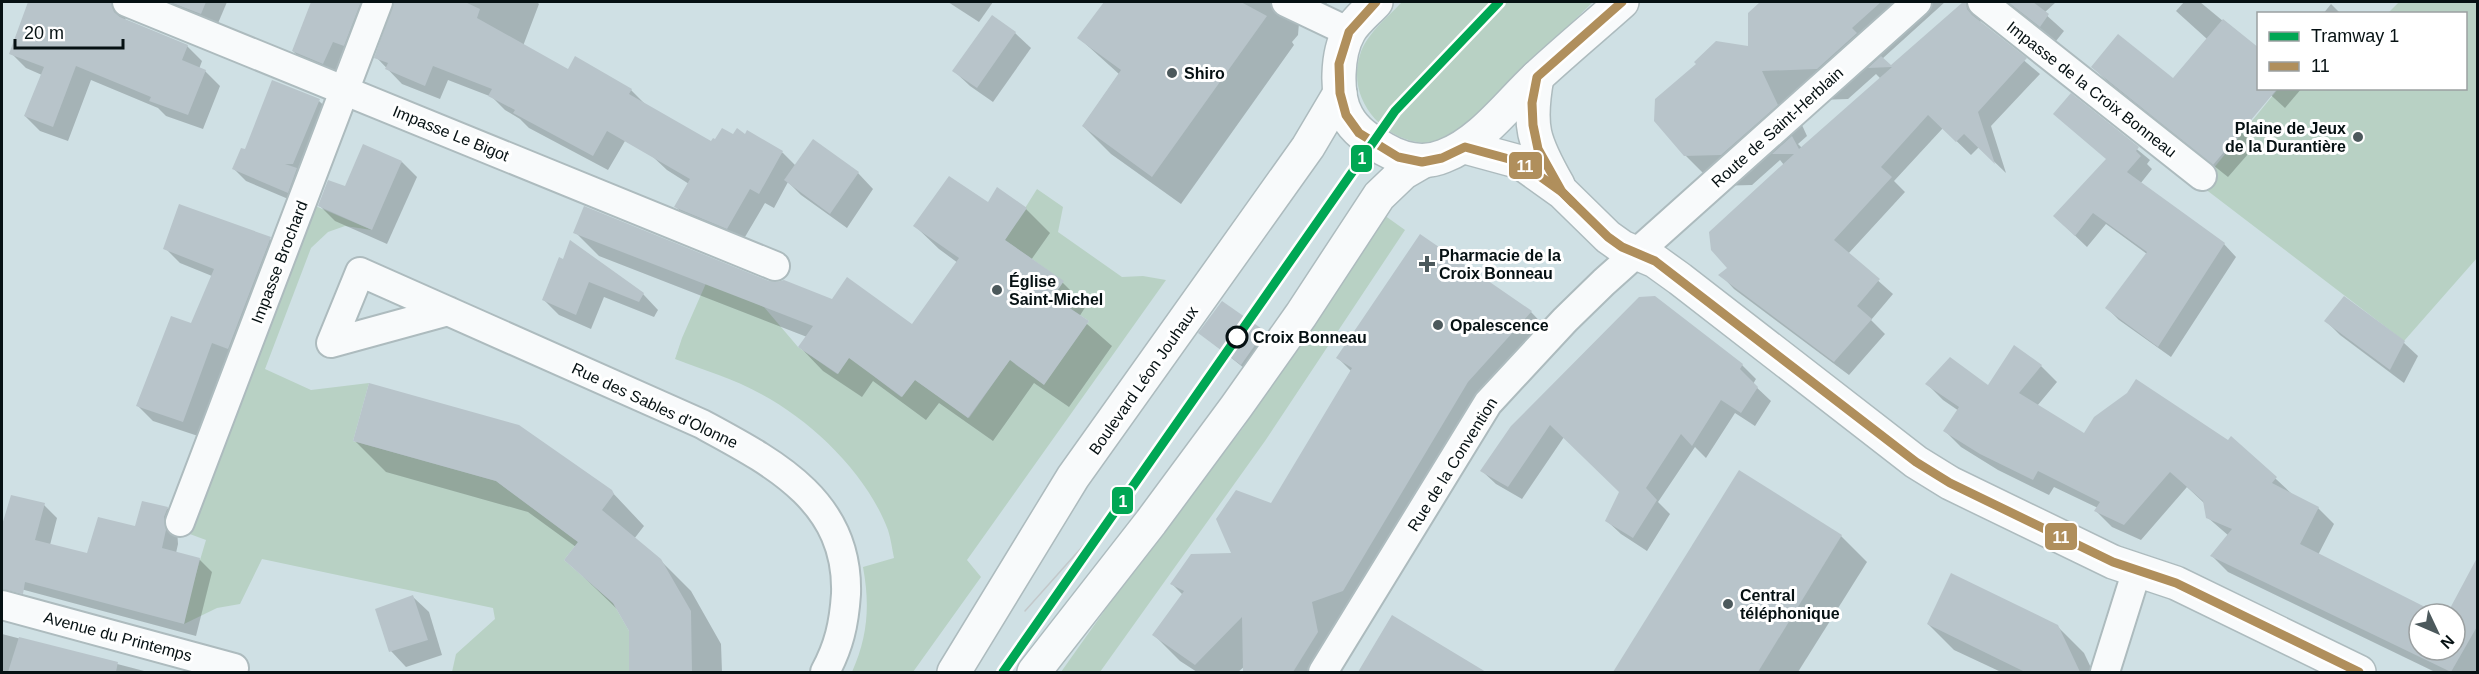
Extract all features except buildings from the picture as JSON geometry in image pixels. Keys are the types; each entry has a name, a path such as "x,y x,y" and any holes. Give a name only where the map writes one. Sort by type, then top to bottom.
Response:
{"main road":[{"path":"1376,2 1349,32 1339,64 1340,93 1346,115 1359,133 1398,157 1422,162"},
{"path":"1034,672 1151,522 1236,407 1301,315 1379,196 1403,173 1422,162 1442,158 1465,147 1538,77 1622,2"},
{"path":"1538,77 1532,103 1533,125 1538,149 1562,192"},
{"name":"Boulevard Léon Jouhaux","path":"954,672 1074,477 1308,147 1340,93"},
{"path":"1465,147 1520,162 1562,192 1608,237 1655,261 1680,279 1916,462 1971,493 2113,562 2176,583 2359,672"}],"street":[{"name":"Impasse Le Bigot","path":"127,2 775,266"},
{"name":"Impasse Brochard","path":"180,522 378,2"},
{"path":"1286,2 1349,32"},
{"name":"Route de Saint-Herblain","path":"1636,253 1917,2"},
{"name":"Impasse de la Croix Bonneau","path":"1982,2 2202,176"},
{"name":"Rue de la Convention","path":"1323,672 1488,403 1565,320 1636,253"},
{"name":"Rue des Sables d'Olonne","path":"448,311 702,424 757,454 791,480 820,507 838,536 846,572 845,603 838,648 825,672"},
{"path":"2105,672 2137,570"},
{"name":"Avenue du Printemps","path":"2,605 234,668"}],"green space":[{"path":"1402,2 1593,2 1477,118 1459,133 1434,144 1403,138 1378,122 1362,99 1358,85 1357,70 1363,47 1378,26"},
{"name":"Plaine de Jeux de la Durantière","path":"2399,2 2477,2 2477,258 2404,341 2200,185 2277,90 2467,90 2467,12 2389,12"},
{"path":"1037,189 1063,207 1058,232 1122,277 1143,276 1166,280 967,560 981,577 913,672 852,672 861,646 866,620 863,567 894,558 888,530 879,509 867,489 836,451 800,419 751,389 675,359 682,338 707,281 764,307 798,347 837,374 857,347 883,365 875,377 901,397 915,380 969,418 1011,358 1016,365 1044,384 1089,321 1059,301 1052,299 1063,281 1005,240"},
{"path":"313,205 372,230 345,226 328,232 311,248 265,369 311,390 369,383 353,441 496,481 578,542 564,560 613,603 629,631 629,672 452,672 456,654 495,619 493,608 262,559 240,604 217,608 184,624 189,597 206,540 187,533"},
{"path":"1384,215 1405,230 1265,441 1100,672 1061,672 1156,538 1243,428 1300,335"}],"tram line":[{"name":"1","path":"1003,672 1395,111 1499,2"},
{"path":"1025,611 1131,492"}],"transit line":[{"name":"11","path":"1376,2 1349,32 1339,64 1340,93 1346,115 1359,133 1398,157 1422,162 1442,158 1465,147 1520,162 1562,192 1608,237 1622,247 1655,261 1916,462 1950,483 2113,562 2176,583 2359,672"},
{"name":"11","path":"1573,203 1562,192 1538,149 1533,125 1532,103 1537,77 1622,2"}],"place":[{"name":"Shiro","path":"1172,73"},
{"name":"Plaine de Jeux de la Durantière","path":"2358,137"},
{"name":"Pharmacie de la Croix Bonneau","path":"1427,264"},
{"name":"Église Saint-Michel","path":"997,290"},
{"name":"Opalescence","path":"1438,325"},
{"name":"Croix Bonneau","path":"1237,337"},
{"name":"Central téléphonique","path":"1728,604"}]}
